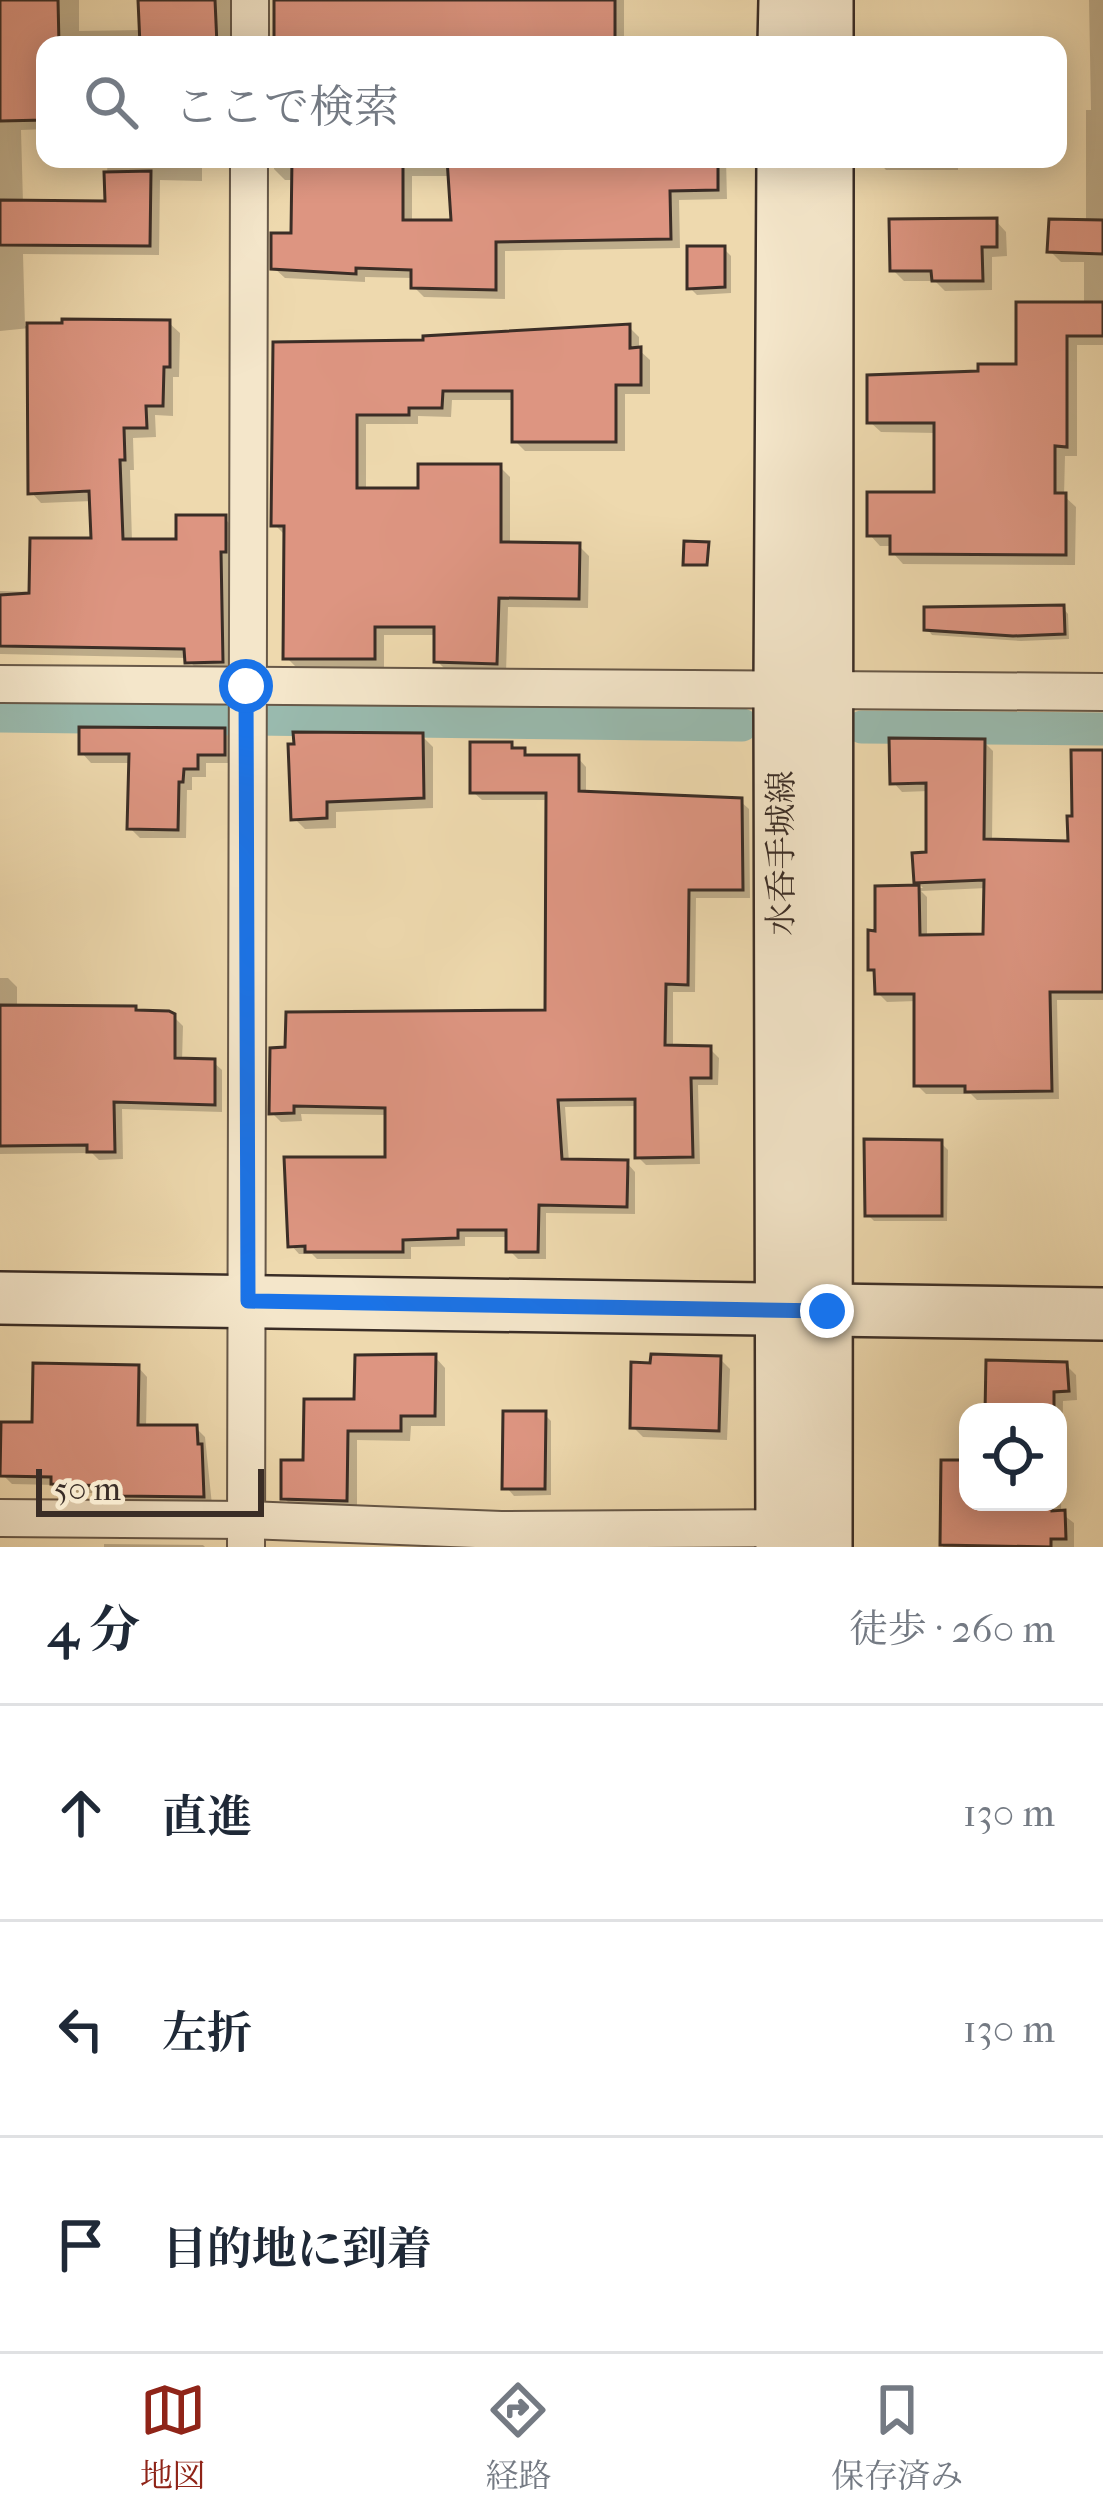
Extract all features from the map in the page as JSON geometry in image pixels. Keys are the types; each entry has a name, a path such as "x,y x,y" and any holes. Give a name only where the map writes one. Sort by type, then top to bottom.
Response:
{"main road":[{"path":"784,0 784,36"},
{"path":"827,0 827,36"},
{"name":"水呑手城線","path":"784,168 803,688 804,1310 797,1541"},
{"name":"水呑手城線","path":"803,688 827,168"},
{"path":"0,1298 1103,1314"}],"street":[{"path":"250,0 250,36"},
{"path":"246,1534 249,168"},
{"path":"0,684 1103,692"},
{"path":"0,1518 246,1534 797,1541"}],"building":[{"path":"0,0 58,0 59,36 36,36 36,120 0,121"},
{"path":"138,0 215,0 217,36 140,36"},
{"path":"274,0 615,0 615,36 274,36"},
{"path":"292,168 403,168 403,220 451,220 448,168 718,168 718,190 670,191 671,239 496,242 496,290 411,288 411,270 356,268 356,274 271,269 271,233 291,233"},
{"path":"151,171 150,246 0,245 0,200 105,201 104,172"},
{"path":"997,218 997,247 982,247 983,281 932,281 931,271 890,271 889,219"},
{"path":"1049,219 1103,220 1103,254 1047,252"},
{"path":"687,246 725,246 725,287 687,289"},
{"path":"1016,302 1103,302 1103,336 1067,336 1067,447 1055,446 1055,493 1066,493 1066,555 890,554 890,536 867,536 867,492 934,492 934,423 867,423 867,375 978,371 978,364 1016,364"},
{"path":"62,319 170,320 170,367 164,367 163,406 146,406 147,428 124,428 125,460 120,460 123,539 176,539 176,515 226,515 226,552 221,552 223,662 185,663 184,649 0,646 0,595 29,593 30,538 91,538 89,491 28,494 27,323 62,323"},
{"path":"630,324 630,348 641,347 641,385 616,385 616,442 512,442 512,391 443,391 442,408 409,408 409,415 357,415 357,488 418,488 418,464 501,464 501,542 580,543 579,599 499,598 497,664 434,662 434,627 375,627 375,659 283,659 284,526 271,526 273,342 423,340 423,336"},
{"path":"684,541 709,542 707,565 683,565"},
{"path":"1064,605 1065,634 924,630 924,607"},
{"path":"79,727 225,728 225,755 198,755 198,769 184,769 183,782 179,782 178,830 127,829 129,754 79,754"},
{"path":"293,732 423,733 424,798 327,802 327,818 291,820 288,744 294,744"},
{"path":"889,738 985,739 984,839 1068,841 1071,750 1103,750 1103,992 1050,992 1052,1091 965,1092 965,1086 914,1086 914,994 875,994 874,970 868,970 868,930 875,931 875,886 919,885 920,935 983,934 984,880 914,883 912,853 926,852 926,783 890,784"},
{"path":"470,742 512,742 512,748 525,748 525,755 579,755 579,791 742,798 743,890 689,890 688,985 666,984 665,1045 711,1046 711,1078 691,1078 693,1157 635,1158 635,1099 558,1100 562,1159 628,1160 627,1207 539,1205 538,1252 506,1252 506,1230 458,1230 458,1238 403,1240 403,1252 305,1252 305,1246 288,1247 284,1157 385,1157 385,1108 294,1106 294,1113 269,1114 270,1048 285,1047 286,1012 545,1010 546,793 470,793"},
{"path":"0,1005 136,1006 136,1010 169,1011 175,1014 175,1058 215,1059 215,1105 114,1102 115,1152 87,1152 87,1145 0,1146"},
{"path":"864,1139 942,1140 942,1216 865,1216"},
{"path":"436,1354 435,1416 401,1416 401,1431 348,1431 347,1501 281,1499 281,1460 303,1460 304,1399 354,1399 355,1355"},
{"path":"651,1354 721,1356 719,1431 630,1428 631,1362 650,1363"},
{"path":"986,1360 1067,1362 1069,1391 1054,1392 1054,1403 985,1403"},
{"path":"33,1363 139,1365 138,1425 197,1425 204,1497 120,1496 120,1489 107,1486 51,1484 51,1477 0,1476 1,1422 32,1422"},
{"path":"503,1411 546,1411 545,1489 502,1489"},
{"path":"941,1460 959,1460 959,1511 1065,1511 1066,1539 1051,1539 1051,1547 940,1545"}],"waterway":[{"path":"0,716 742,725"},
{"path":"862,727 1103,729"}],"route":[{"path":"246,686 248,1301 827,1311"}]}
